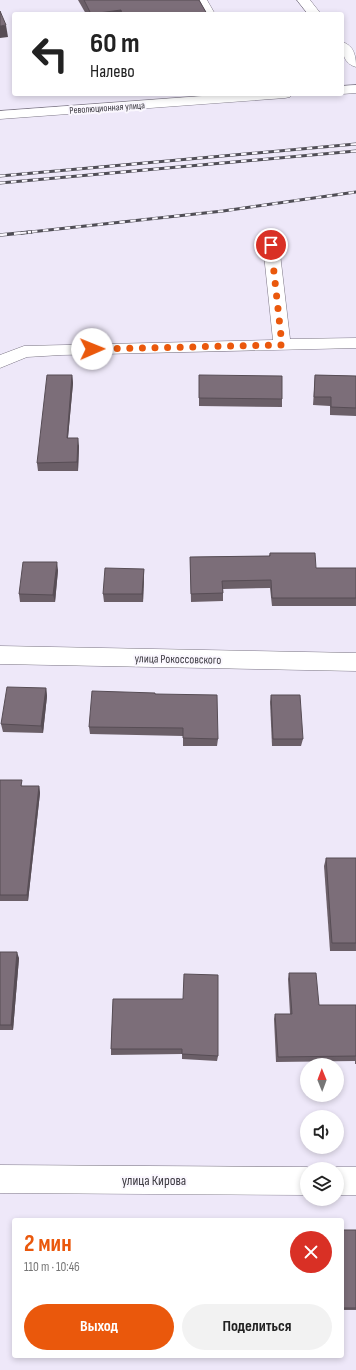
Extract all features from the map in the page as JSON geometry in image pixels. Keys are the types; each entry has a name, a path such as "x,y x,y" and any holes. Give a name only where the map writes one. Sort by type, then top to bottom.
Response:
{"street":[{"path":"201,0 208,12"},
{"path":"303,0 313,12"},
{"path":"344,48 356,63"},
{"path":"344,90 356,89"},
{"name":"Революционная улица","path":"0,115 258,96"},
{"path":"271,245 282,345"},
{"path":"0,362 24,352 356,343"},
{"name":"улица Рокоссовского","path":"0,656 356,662"},
{"name":"улица Кирова","path":"0,1179 300,1181"},
{"path":"344,1181 356,1181"}],"building":[{"path":"84,0 199,0 206,12 122,12 121,10 90,12"},
{"path":"0,11 6,25 0,26"},
{"path":"47,375 72,375 67,438 78,438 77,462 37,463"},
{"path":"199,375 282,376 282,399 199,398"},
{"path":"315,375 356,376 356,408 331,407 331,397 314,397"},
{"path":"270,553 315,553 316,568 356,568 356,598 272,598 271,580 222,581 223,593 191,594 190,557 270,556"},
{"path":"23,562 57,562 53,595 19,594"},
{"path":"105,568 144,569 142,594 103,594"},
{"path":"7,687 46,688 41,726 1,724"},
{"path":"92,691 217,695 218,739 183,738 183,728 89,727"},
{"path":"271,695 300,695 303,739 273,739"},
{"path":"0,780 22,780 21,786 39,786 27,895 0,895"},
{"path":"326,858 356,858 356,943 332,943"},
{"path":"0,952 17,952 11,1025 0,1025"},
{"path":"289,973 316,973 319,1005 356,1005 356,1056 278,1057 275,1014 292,1014"},
{"path":"184,974 218,975 218,1056 182,1054 182,1049 111,1049 113,999 183,999"},
{"path":"344,1230 356,1230 356,1308 344,1308"}],"railway":[{"path":"0,176 356,144"},
{"path":"0,183 356,151"},
{"path":"24,233 223,211 356,192"},
{"path":"24,233 31,232"},
{"path":"0,235 24,233"}],"route":[{"path":"92,349 282,345 271,245"}]}
